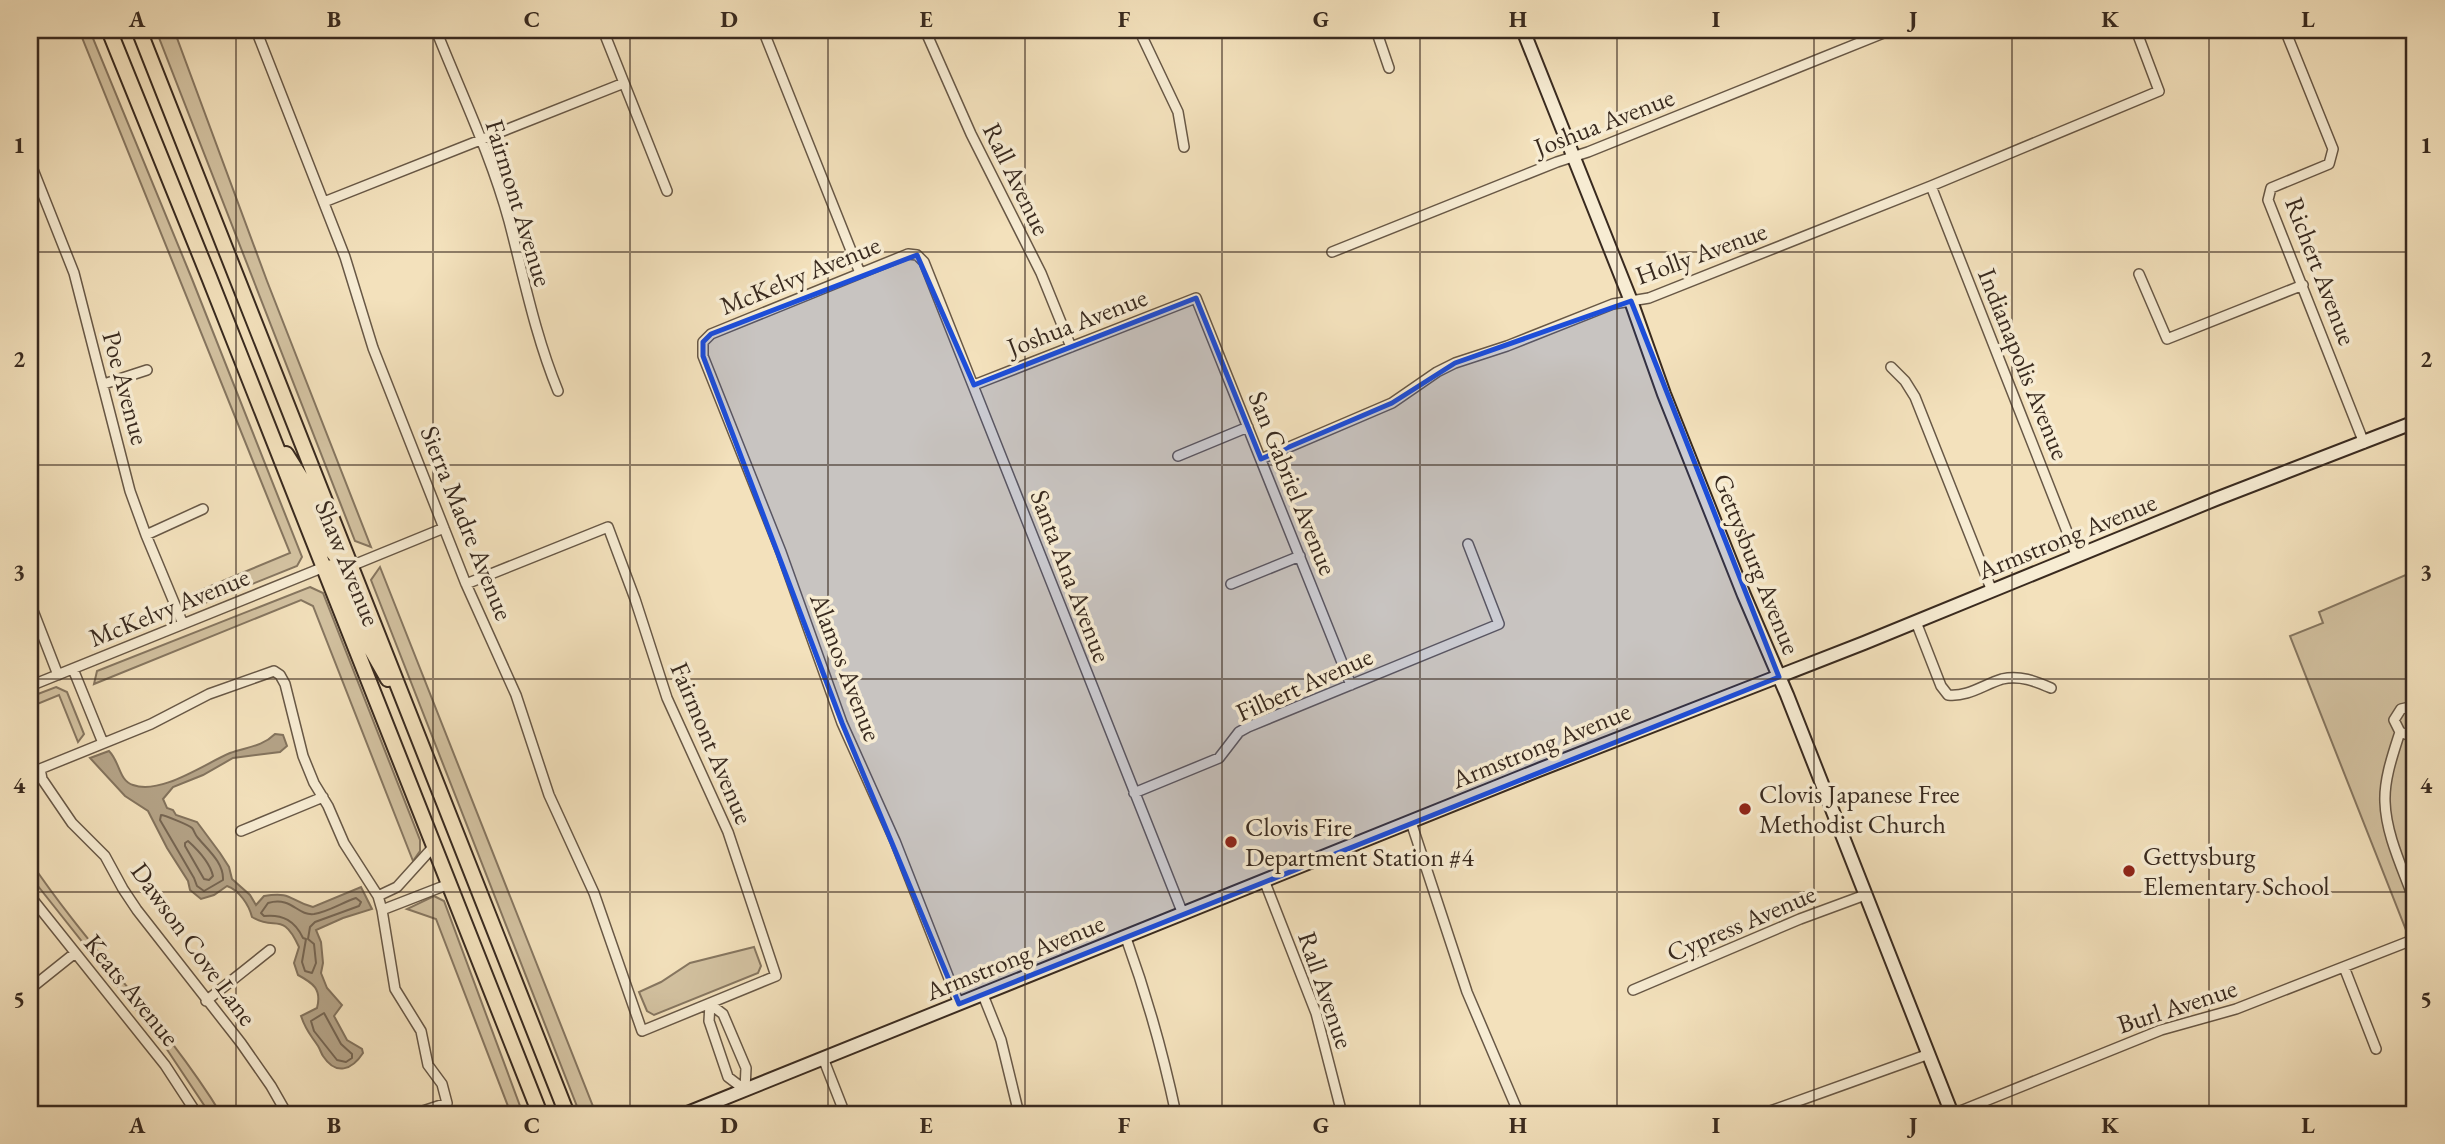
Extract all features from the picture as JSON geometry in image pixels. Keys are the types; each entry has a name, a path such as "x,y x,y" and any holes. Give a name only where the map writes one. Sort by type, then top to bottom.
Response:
{"main road":[{"name":"Shaw Avenue","path":"109,30 540,1114"},
{"name":"Shaw Avenue","path":"139,30 567,1114"},
{"path":"268,426 301,478 331,550 340,561 351,566"},
{"path":"324,567 334,568 342,577 376,660 405,707"}],"street":[{"name":"Sierra Madre Avenue","path":"256,30 345,257 373,348 466,583 516,695 549,795 594,893 642,1031 710,1004"},
{"name":"Fairmont Avenue","path":"436,30 509,220 544,355 558,391"},
{"path":"603,30 667,191"},
{"path":"763,30 860,273"},
{"name":"Rall Avenue","path":"925,30 971,134 1041,273 1071,347"},
{"path":"1139,30 1178,112 1184,147"},
{"path":"1376,30 1389,68"},
{"name":"Gettysburg Avenue","path":"1523,30 1631,301 1664,394 1952,1114"},
{"name":"Joshua Avenue","path":"1332,252 1891,30"},
{"name":"Holly Avenue","path":"1261,459 1376,411 1455,363 1507,346 1613,304 1649,298 1931,187 2159,91 2136,30"},
{"name":"Richert Avenue","path":"2285,30 2333,149 2329,164 2271,188 2268,200 2364,443"},
{"path":"324,202 624,83"},
{"name":"Poe Avenue","path":"30,162 74,274 130,491 183,624"},
{"name":"Indianapolis Avenue","path":"1931,187 2077,556"},
{"name":"McKelvy Avenue","path":"703,342 711,334 860,273 908,254 917,255"},
{"name":"Santa Ana Avenue","path":"917,255 924,262 974,385 1183,914"},
{"path":"2139,274 2167,339 2303,285"},
{"name":"Joshua Avenue","path":"974,385 1196,298"},
{"name":"San Gabriel Avenue","path":"1196,298 1351,685"},
{"name":"Alamos Avenue","path":"703,342 703,356 781,552 838,710 895,841 959,1004"},
{"path":"1891,367 1905,381 1915,397 1992,591"},
{"path":"103,384 147,370"},
{"name":"Armstrong Avenue","path":"685,1114 1264,880 2415,422"},
{"path":"1178,456 1248,428"},
{"path":"146,535 203,509"},
{"name":"Fairmont Avenue","path":"466,583 608,527 667,698 728,832 776,976 710,1004"},
{"path":"351,566 444,528"},
{"name":"Filbert Avenue","path":"1134,793 1219,758 1239,732 1248,727 1499,624 1468,544"},
{"path":"1231,584 1300,556"},
{"name":"McKelvy Avenue","path":"30,686 324,567"},
{"path":"30,603 58,675"},
{"path":"1916,622 1941,686 1948,695 1960,696 2004,679 2027,678 2051,688"},
{"path":"73,668 103,743 151,724 209,694 274,671 281,675 303,756 344,844 378,896 395,989 421,1031 428,1065 442,1084 447,1102 414,1114"},
{"path":"2415,709 2406,707 2398,712 2394,720 2400,732 2389,771 2385,802 2390,831 2415,903"},
{"path":"2400,732 2408,735 2415,733"},
{"name":"Dawson Cove Lane","path":"103,743 40,769 42,779 72,823 105,856 137,910 241,1043 287,1114"},
{"path":"241,831 323,797"},
{"path":"1410,822 1467,992 1519,1114"},
{"path":"378,896 397,887 434,846"},
{"name":"Rall Avenue","path":"1264,880 1316,1013 1342,1114"},
{"path":"382,910 449,884"},
{"name":"Cypress Avenue","path":"1633,990 1800,919 1865,895"},
{"name":"Keats Avenue","path":"30,896 165,1065 197,1114"},
{"path":"1126,937 1154,1019 1175,1114"},
{"name":"Burl Avenue","path":"1952,1114 2161,1030 2236,1009 2415,939"},
{"path":"206,1000 270,950"},
{"path":"30,989 75,953"},
{"path":"2344,967 2376,1049"},
{"path":"983,995 1001,1040 1019,1114"},
{"path":"710,1004 709,1021 728,1077 745,1090"},
{"path":"710,1004 723,1014 746,1069 745,1090"},
{"path":"1762,1114 1928,1054"},
{"path":"823,1058 845,1114"},
{"path":"30,1103 39,1114"}],"highlighted area":[{"path":"917,255 974,385 1196,298 1261,459 1392,403 1455,363 1631,301 1779,677 959,1004 842,723 703,356 703,342 711,334"}],"shaded area":[{"path":"79,30 90,30 302,557 297,566 195,607 187,605 184,597 290,553"},
{"path":"156,30 174,30 267,281 371,547 355,541"},
{"path":"380,567 596,1114 580,1114 371,580"},
{"path":"2415,571 2415,927 2406,930 2290,636 2323,623 2319,612"},
{"path":"310,587 323,593 420,840 420,851 413,861 313,606 301,600 94,684 97,671"},
{"path":"56,687 67,692 84,734 78,742 59,695 30,707 30,697"},
{"path":"30,861 77,925 176,1049 221,1114 210,1114 164,1045 30,876"},
{"path":"434,896 444,901 523,1114 511,1114 436,919 407,909"},
{"path":"754,947 761,966 758,973 654,1015 647,1011 639,992 661,982 690,963"}],"water":[{"path":"275,734 283,735 287,746 280,752 233,758 203,775 173,787 163,799 167,808 173,810 176,815 197,822 229,867 232,879 250,895 256,905 264,896 281,895 313,907 361,887 372,909 316,930 321,942 321,973 327,988 342,1005 334,1016 347,1040 362,1049 363,1053 349,1067 338,1068 328,1062 303,1021 301,1016 317,1008 318,996 315,987 298,975 294,963 299,947 288,929 283,925 252,917 243,898 227,886 214,895 201,899 190,890 188,881 148,811 125,796 90,758 109,751 128,783 144,787 156,786 182,777 230,753 259,744"}],"place":[{"name":"Clovis Japanese Free Methodist Church","path":"1745,809"},
{"name":"Clovis Fire Department Station #4","path":"1231,842"},
{"name":"Gettysburg Elementary School","path":"2129,871"}]}
